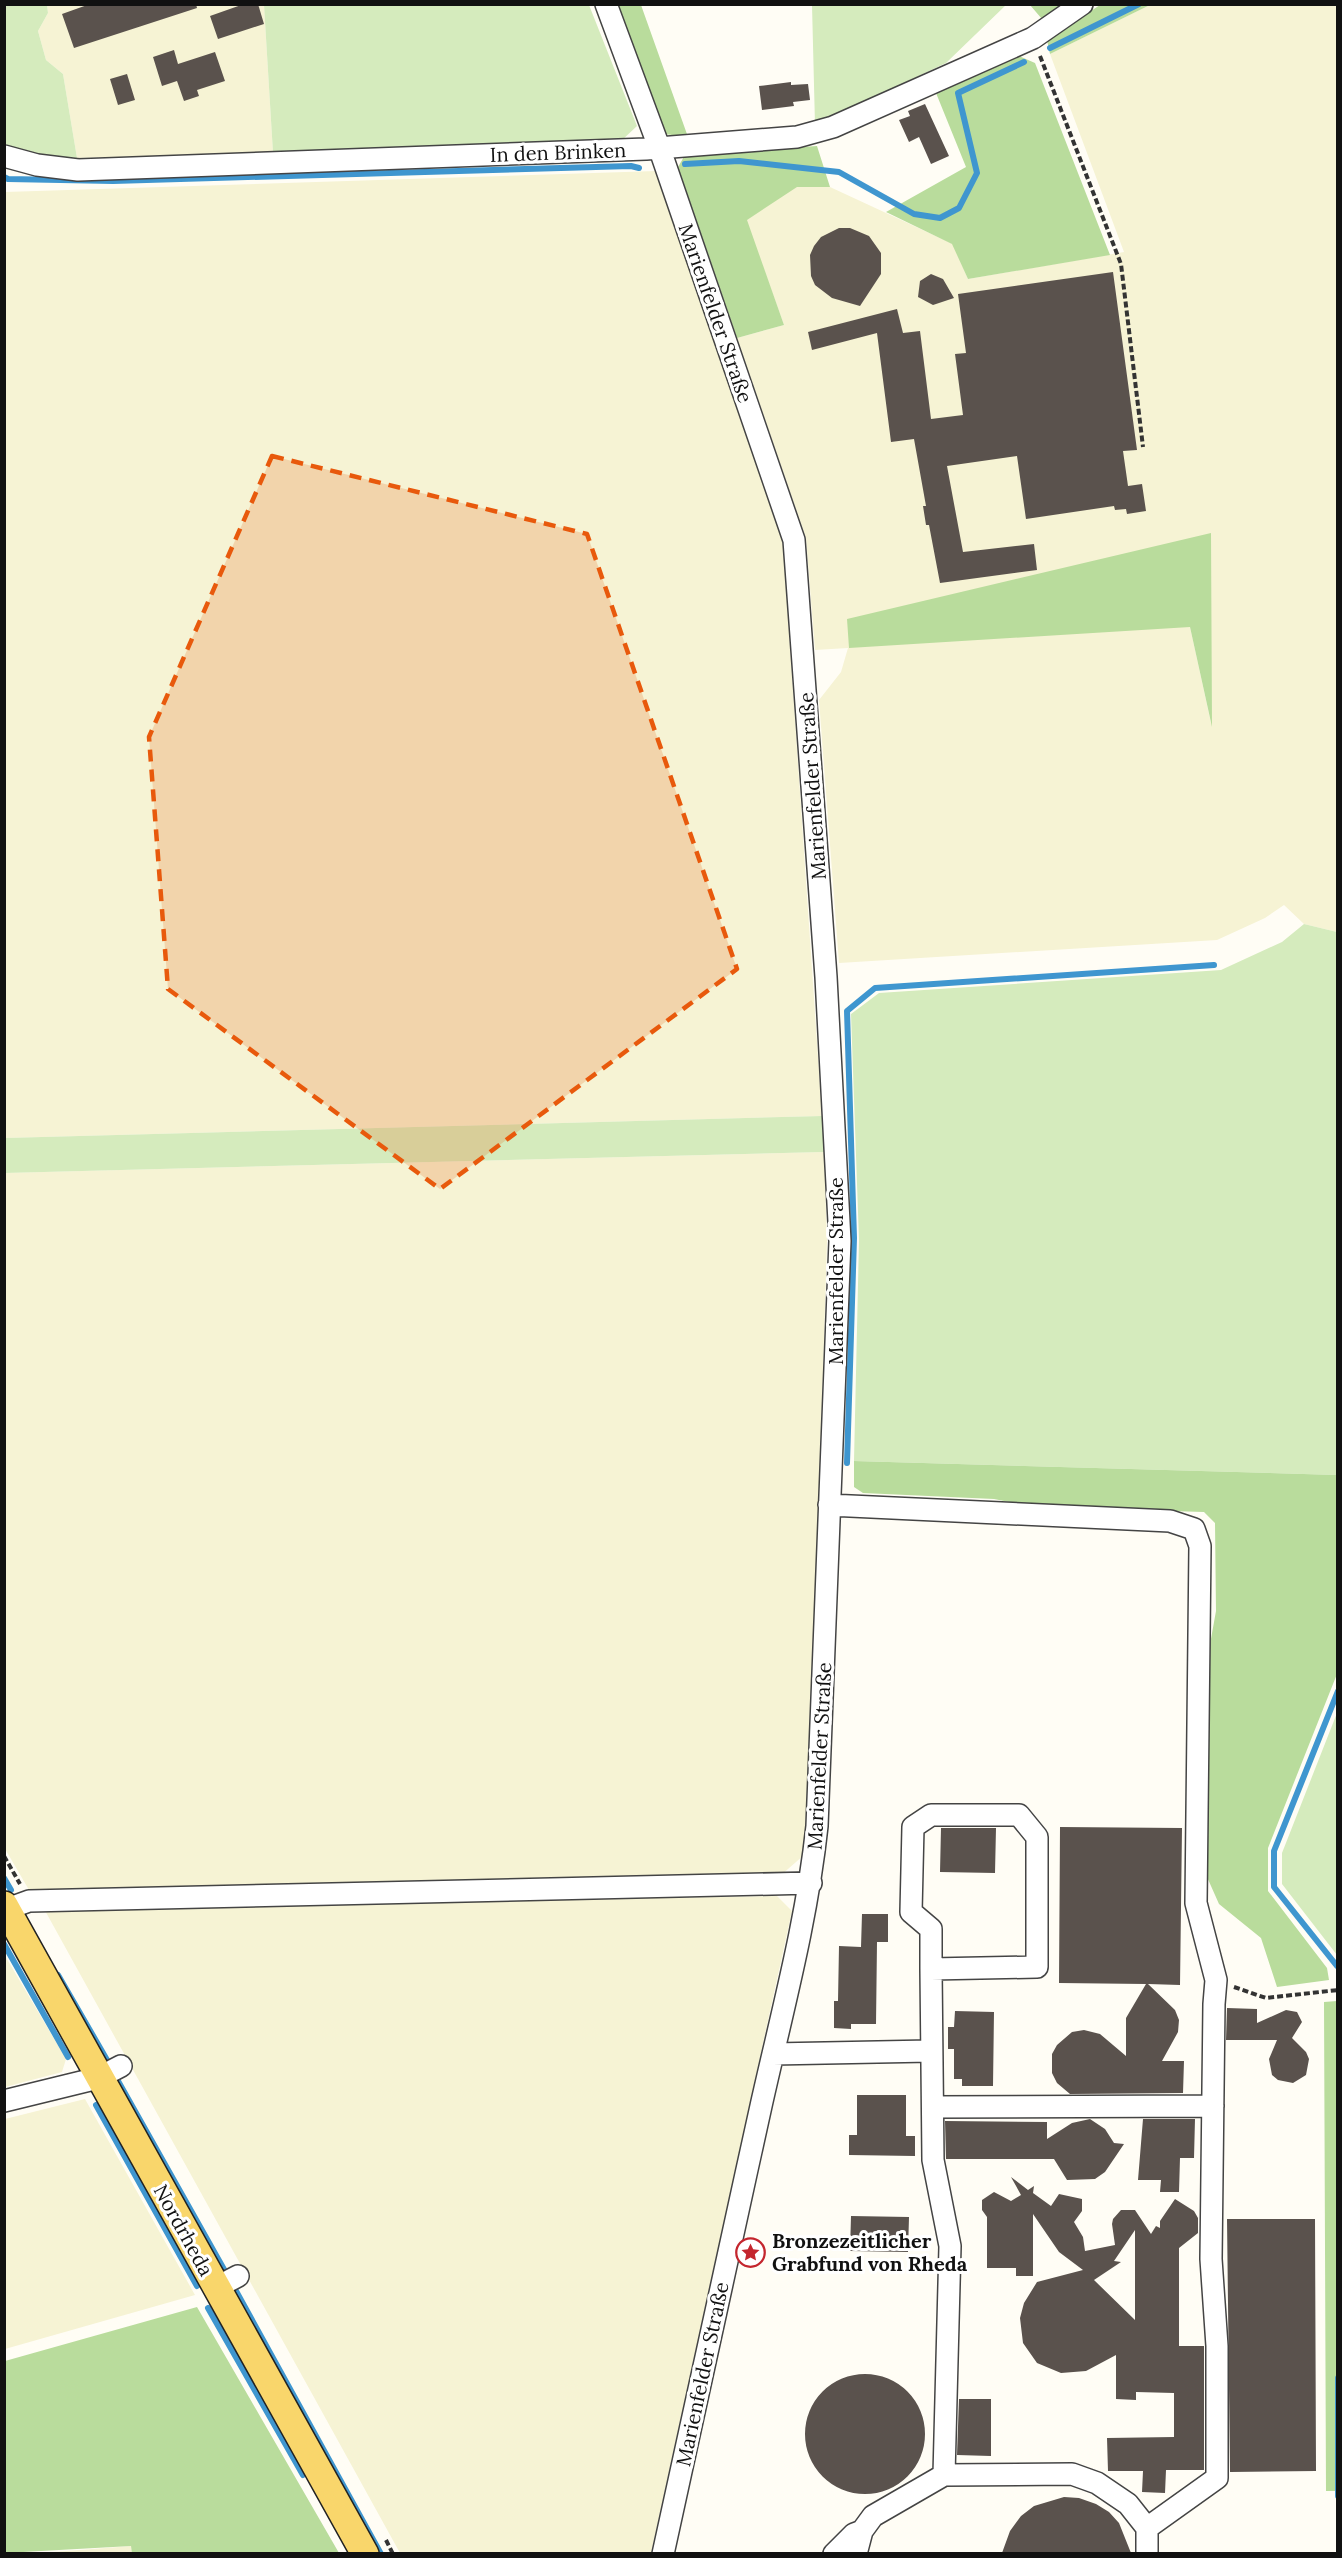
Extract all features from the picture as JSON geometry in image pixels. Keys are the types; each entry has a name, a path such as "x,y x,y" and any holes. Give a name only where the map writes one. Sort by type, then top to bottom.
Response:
{"main road":[{"name":"Nordrheda","path":"6,1907 109,2072 227,2282 366,2553"}],"street":[{"name":"Marienfelder Straße","path":"606,4 794,540 826,977 840,1241 817,1826 811,1883 803,1928 663,2553"},
{"name":"In den Brinken","path":"4,156 37,165 78,170 658,147 797,137 833,128 1033,38 1082,4"},
{"path":"830,1505 1170,1521 1194,1529 1200,1546 1196,1903 1216,1980 1210,2259 1217,2346 1217,2478 1147,2528"},
{"path":"931,1969 1036,1967 1037,1838 1019,1815 931,1815 913,1827 911,1912 931,1929 930,2051 933,2160 951,2246 944,2475"},
{"path":"6,1907 29,1901 811,1883"},
{"path":"773,2054 930,2051"},
{"path":"4,2101 109,2072"},
{"path":"933,2107 1213,2106"},
{"path":"856,2553 862,2531 873,2516 944,2475 1072,2474 1097,2483 1128,2504 1147,2528 1147,2553"},
{"path":"834,2553 854,2534 862,2531"}],"path":[{"path":"1033,38 1121,264 1143,447"},
{"path":"1216,1980 1266,1998 1338,1990"}],"highlighted area":[{"path":"272,456 587,534 737,969 440,1189 168,989 149,737"}],"shaded area":[{"path":"47,5 264,5 273,153 77,158 63,74 46,60 38,31 48,13"},
{"path":"1150,5 1337,5 1337,932 1304,924 1284,905 1265,918 1217,940 839,963 819,700 841,672 848,648 815,650 806,538 737,338 784,325 746,220 797,186 830,187 953,244 968,279 1124,252 1050,54","holes":["1211,534 1211,723 1190,627"]},
{"path":"656,171 783,543 822,1116 5,1138 5,192"},
{"path":"824,1152 827,1241 819,1504 804,1855 780,1876 29,1890 4,1847 4,1173"},
{"path":"777,1896 792,1911 651,2553 400,2553 43,1907"},
{"path":"4,1954 66,2059 62,2072 5,2087"},
{"path":"85,2099 195,2295 5,2349 5,2119"},
{"path":"131,2546 132,2553 28,2554"}],"green space":[{"path":"4,5 47,5 48,13 38,31 46,60 63,74 77,158 39,156 5,144"},
{"path":"264,5 589,5 637,126 620,142 273,153"},
{"path":"617,5 641,5 688,137 664,134"},
{"path":"812,5 1006,5 946,63 815,125"},
{"path":"1030,5 1063,5 1042,19"},
{"path":"1100,5 1150,5 1050,54 1047,40"},
{"path":"1019,56 1035,63 1110,255 968,279 952,244 886,212 966,167 936,93"},
{"path":"817,146 830,187 797,187 747,220 784,325 737,338 678,167 685,155"},
{"path":"1211,533 1212,727 1190,627 849,648 847,619"},
{"path":"1304,924 1337,932 1337,1475 854,1461 859,1240 851,1014 879,993 1221,970 1282,942"},
{"path":"822,1116 824,1152 5,1173 5,1138"},
{"path":"854,1461 1337,1475 1337,1674 1268,1848 1268,1891 1327,1968 1329,1980 1277,1987 1261,1938 1219,1904 1203,1868 1207,1661 1216,1611 1215,1523 1204,1512 1035,1507 994,1499 863,1493 854,1487"},
{"path":"1337,1713 1337,1955 1282,1884 1282,1853"},
{"path":"1337,2001 1338,2491 1326,2491 1324,2002"},
{"path":"197,2307 339,2553 132,2554 131,2546 5,2553 5,2361"}],"building":[{"path":"90,4 196,4 197,8 74,48 62,14"},
{"path":"244,4 258,4 264,24 218,39 210,16"},
{"path":"174,50 178,64 215,52 225,81 197,90 199,96 184,101 177,81 162,86 153,57"},
{"path":"127,74 135,100 118,105 110,79"},
{"path":"791,82 791,85 808,84 810,100 793,102 794,106 762,110 759,86"},
{"path":"925,104 949,156 931,164 919,137 909,142 899,120 910,116 908,111"},
{"path":"839,228 850,228 869,236 881,253 881,274 860,306 832,298 815,285 811,276 810,255 814,246 821,237"},
{"path":"1113,272 1137,450 1123,451 1128,486 1142,484 1146,511 1127,514 1126,509 1115,510 1114,506 1026,519 1017,456 947,466 963,552 1034,544 1037,570 940,583 929,525 926,525 923,506 926,506 914,439 891,442 877,333 812,350 808,332 897,309 903,333 920,331 931,419 963,415 955,354 966,353 958,294"},
{"path":"931,274 943,279 954,298 933,305 918,297 920,281"},
{"path":"1060,1827 1182,1828 1180,1985 1148,1984 1175,2010 1179,2020 1178,2032 1162,2061 1184,2061 1183,2093 1070,2094 1057,2083 1052,2073 1052,2054 1057,2045 1072,2032 1084,2030 1100,2034 1126,2056 1126,2018 1146,1984 1059,1983"},
{"path":"941,1828 996,1828 995,1873 940,1872"},
{"path":"862,1914 888,1914 888,1942 877,1942 876,2024 851,2024 851,2029 834,2028 834,2001 838,2001 839,1946 861,1947"},
{"path":"1227,2008 1257,2009 1257,2023 1286,2010 1297,2012 1302,2022 1292,2038 1306,2052 1309,2059 1306,2075 1293,2083 1278,2080 1272,2075 1269,2059 1277,2040 1226,2040"},
{"path":"955,2011 994,2012 993,2086 962,2086 962,2079 954,2079 954,2049 948,2049 948,2027 954,2027"},
{"path":"857,2095 906,2095 906,2136 915,2136 915,2156 849,2155 849,2135 857,2135"},
{"path":"1090,2119 1105,2129 1114,2143 1124,2144 1105,2172 1095,2179 1067,2180 1054,2159 946,2159 945,2121 1047,2122 1047,2139 1072,2123"},
{"path":"1143,2119 1195,2119 1194,2158 1180,2158 1179,2192 1160,2192 1161,2180 1138,2180"},
{"path":"1011,2177 1028,2190 1034,2186 1033,2193 1051,2206 1059,2194 1082,2199 1082,2211 1074,2222 1083,2237 1085,2251 1115,2245 1112,2224 1113,2219 1121,2210 1135,2210 1151,2234 1156,2226 1160,2228 1160,2221 1175,2199 1194,2211 1198,2218 1198,2233 1179,2248 1179,2346 1204,2346 1204,2470 1166,2470 1165,2493 1142,2492 1143,2471 1108,2471 1107,2438 1174,2437 1174,2393 1136,2392 1136,2400 1116,2399 1116,2355 1086,2371 1061,2373 1037,2363 1023,2343 1020,2318 1024,2303 1037,2282 1083,2270 1059,2252 1033,2214 1033,2276 1016,2276 1016,2268 987,2268 987,2217 982,2210 982,2200 994,2192 1011,2201 1021,2195","holes":["1135,2230 1135,2320 1094,2280 1121,2262 1114,2261"]},
{"path":"851,2216 909,2217 908,2252 850,2251"},
{"path":"1227,2219 1315,2219 1316,2471 1230,2472"},
{"path":"865,2374 888,2379 907,2392 920,2411 925,2434 920,2457 907,2476 888,2489 865,2494 842,2489 823,2476 810,2457 805,2434 810,2411 823,2392 842,2379"},
{"path":"959,2399 991,2399 991,2456 957,2455"},
{"path":"1064,2497 1079,2498 1109,2512 1119,2523 1131,2553 1002,2553 1010,2531 1021,2516 1034,2506"}],"waterway":[{"path":"1050,48 1139,4"},
{"path":"685,164 739,161 839,172 914,214 940,218 959,208 977,173 958,93 1024,62"},
{"path":"4,177 8,179 113,181 631,166 639,168"},
{"path":"847,1463 854,1238 847,1011 875,988 1214,965"},
{"path":"1337,1966 1274,1887 1274,1851 1338,1691"},
{"path":"4,1878 11,1890"},
{"path":"4,1944 68,2057"},
{"path":"58,1975 107,2060"},
{"path":"118,2081 226,2273"},
{"path":"96,2105 197,2286"},
{"path":"236,2291 381,2554"},
{"path":"208,2308 303,2475"},
{"path":"1338,2378 1338,2496"}],"place":[{"name":"Bronzezeitlicher Grabfund von Rheda","path":"751,2252"}]}
